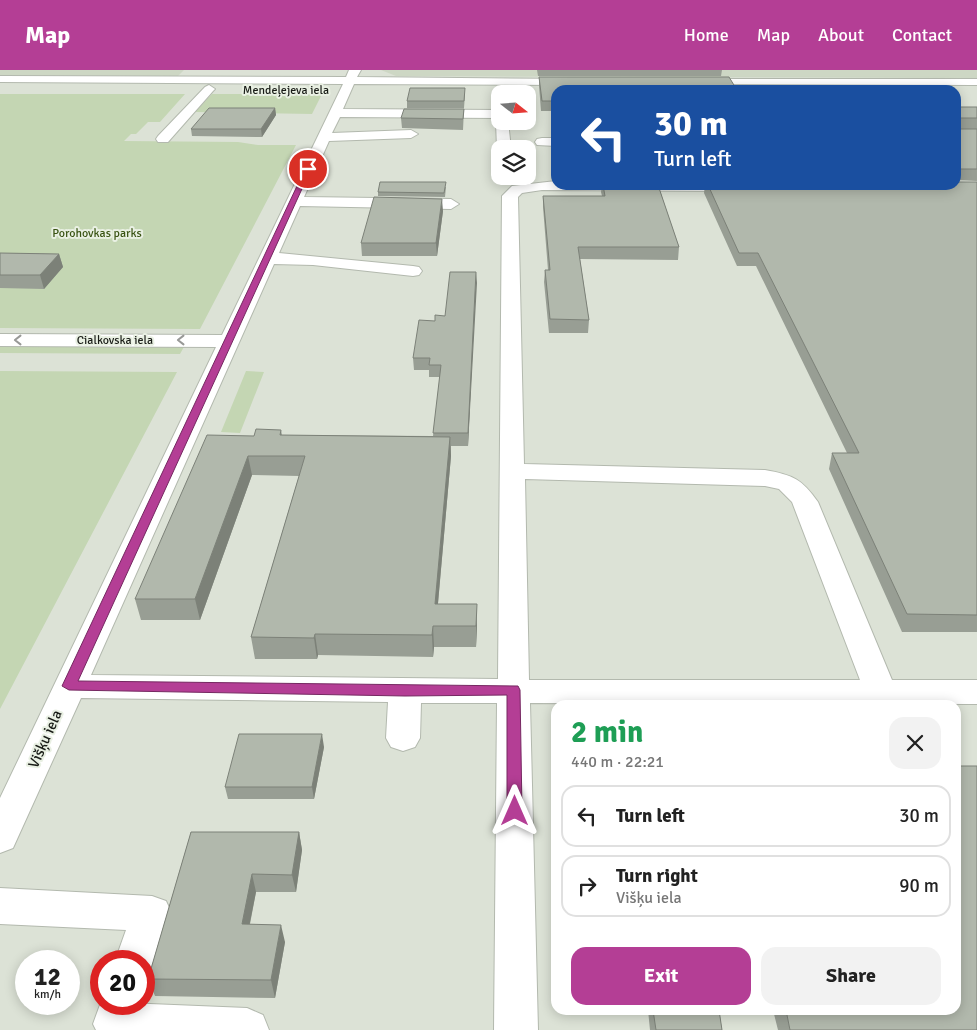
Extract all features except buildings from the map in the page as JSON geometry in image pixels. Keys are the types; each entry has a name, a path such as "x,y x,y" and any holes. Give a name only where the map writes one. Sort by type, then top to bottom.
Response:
{"street":[{"path":"171,80 188,70"},
{"path":"565,70 585,81"},
{"path":"698,70 708,85"},
{"path":"942,70 944,75 954,85"},
{"name":"Mendeļejeva iela","path":"0,80 351,80 551,85"},
{"name":"Mendeļejeva iela","path":"0,89 209,89 351,80 491,91"},
{"name":"Višķu iela","path":"0,837 293,201 351,80"},
{"path":"678,82 701,85"},
{"path":"960,85 977,82"},
{"path":"961,87 977,90"},
{"name":"Mendeļejeva iela","path":"536,89 551,88"},
{"path":"164,139 209,89"},
{"path":"329,126 491,115"},
{"path":"329,126 370,137 387,134 411,134"},
{"path":"542,142 551,142"},
{"path":"509,185 516,1030"},
{"path":"510,196 517,189 532,186 551,186"},
{"path":"293,201 451,204"},
{"path":"267,258 313,260 413,271"},
{"name":"Cialkovska iela","path":"0,340 225,350"},
{"name":"Cialkovska iela","path":"0,357 225,350"},
{"path":"512,471 765,478 794,486 805,502 881,692"},
{"path":"69,686 405,691 514,690 680,698 881,692 977,692"},
{"path":"403,738 405,691"},
{"path":"0,906 152,914 140,950"},
{"path":"118,1015 115,1024 247,1030"}],"shaded area":[{"path":"0,70 184,70 178,76 0,75"},
{"path":"381,70 977,70 977,78 396,76"}],"green space":[{"name":"Porohovkas parks","path":"0,94 185,94 160,122 148,122 136,134 131,134 124,141 238,142 258,145 296,145 200,329 0,328"},
{"path":"212,94 322,94 312,114 195,112"},
{"path":"0,344 185,345 180,354 0,353"},
{"path":"0,371 177,372 0,709"},
{"path":"246,371 264,372 240,433 221,432"}],"route":[{"path":"308,169 69,686 405,691 514,690 515,811"}]}
